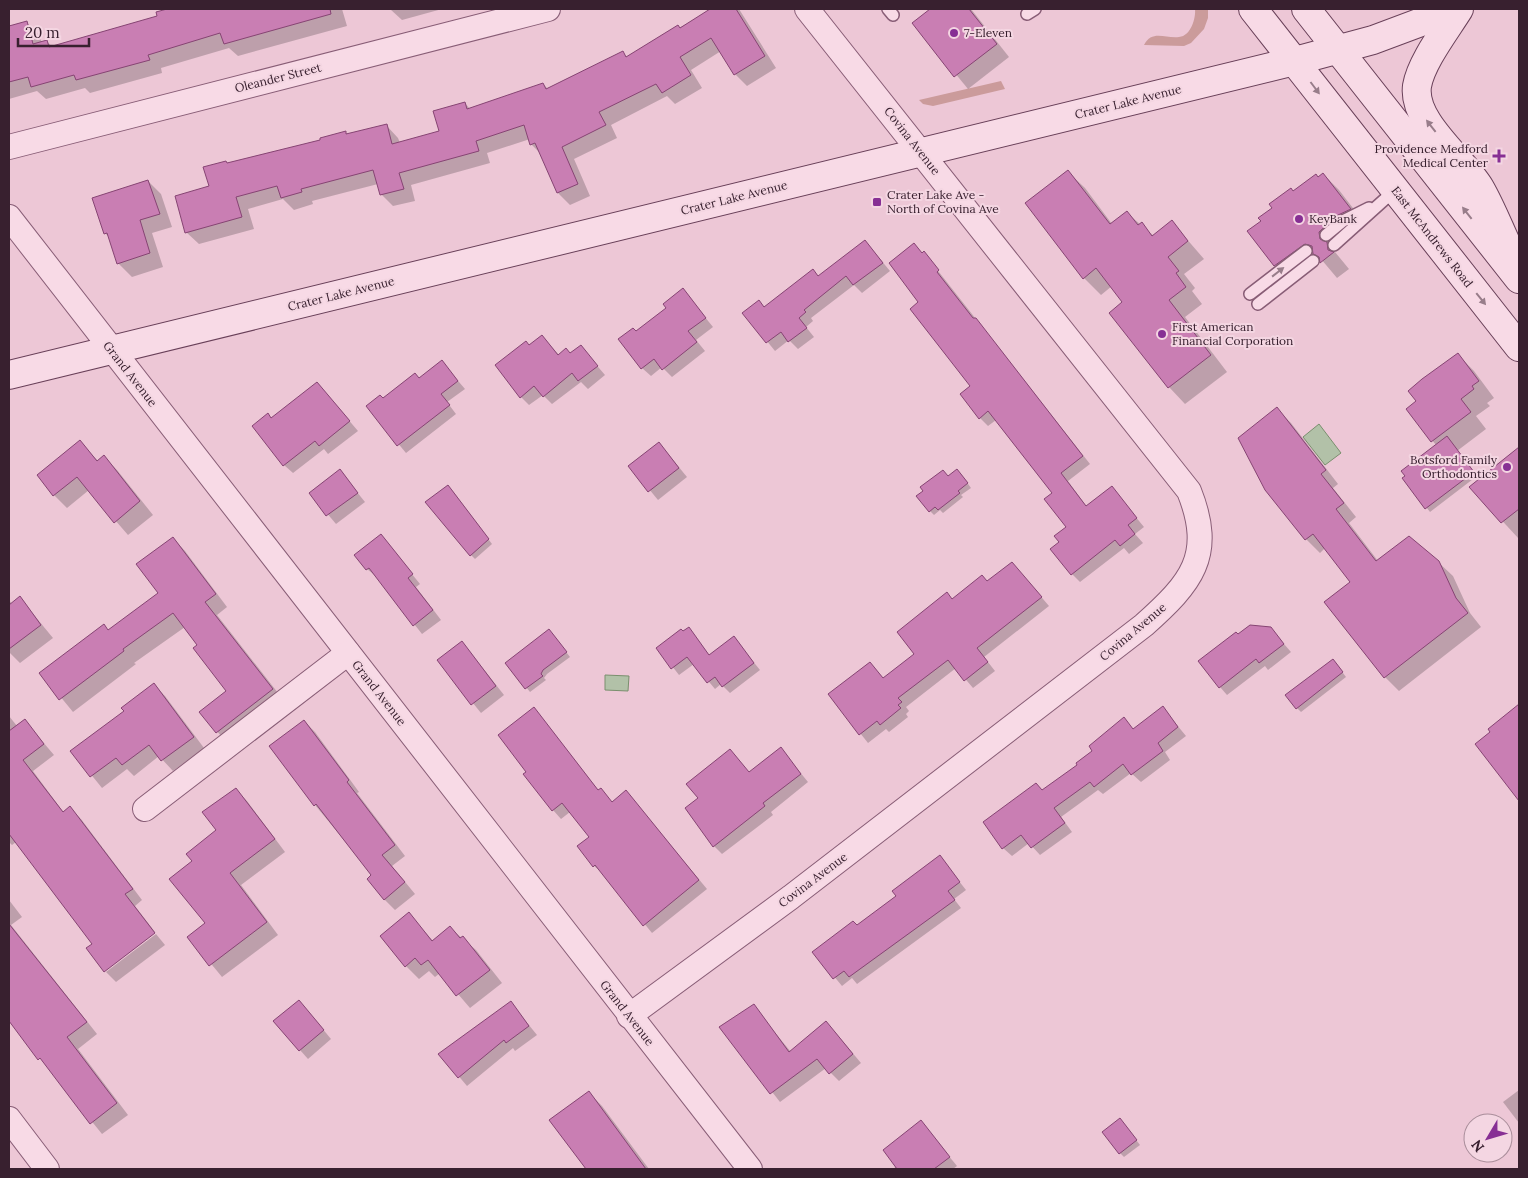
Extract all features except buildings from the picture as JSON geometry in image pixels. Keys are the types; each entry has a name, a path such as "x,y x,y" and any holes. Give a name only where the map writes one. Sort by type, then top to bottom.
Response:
{"main road":[{"name":"East McAndrews Road","path":"1253,9 1295,61 1387,197 1519,347"},
{"path":"1306,9 1519,279"},
{"name":"Crater Lake Avenue","path":"9,375 1295,61 1399,31 1458,9"},
{"path":"1458,9 1425,65 1417,86 1418,101 1426,120 1480,187 1519,271"}],"street":[{"name":"Oleander Street","path":"9,147 548,9"},
{"name":"Covina Avenue","path":"629,1016 792,897 1144,625 1180,588 1192,571 1199,552 1201,532 1197,510 1189,491 807,9"},
{"name":"Grand Avenue","path":"9,217 629,1016 750,1169"},
{"path":"145,809 348,653"},
{"path":"9,1118 47,1169"}],"lane":[{"path":"1326,235 1343,222 1387,197"},
{"path":"1334,245 1387,197"},
{"path":"1250,294 1306,251"},
{"path":"1258,304 1313,261"}],"shaded area":[{"path":"1195,9 1208,9 1208,18 1204,29 1191,43 1184,46 1144,45 1147,40 1155,36 1183,36 1190,30 1194,22"},
{"path":"1001,81 1005,89 933,106 923,104 919,100"},
{"path":"1319,424 1341,453 1325,465 1303,437"},
{"path":"605,675 629,676 628,691 605,690"}],"place":[{"name":"7-Eleven","path":"954,33"},
{"name":"Providence Medford Medical Center","path":"1499,156"},
{"name":"Crater Lake Ave - North of Covina Ave","path":"877,202"},
{"name":"KeyBank","path":"1299,219"},
{"name":"First American Financial Corporation","path":"1162,334"},
{"name":"Botsford Family Orthodontics","path":"1507,467"}]}
